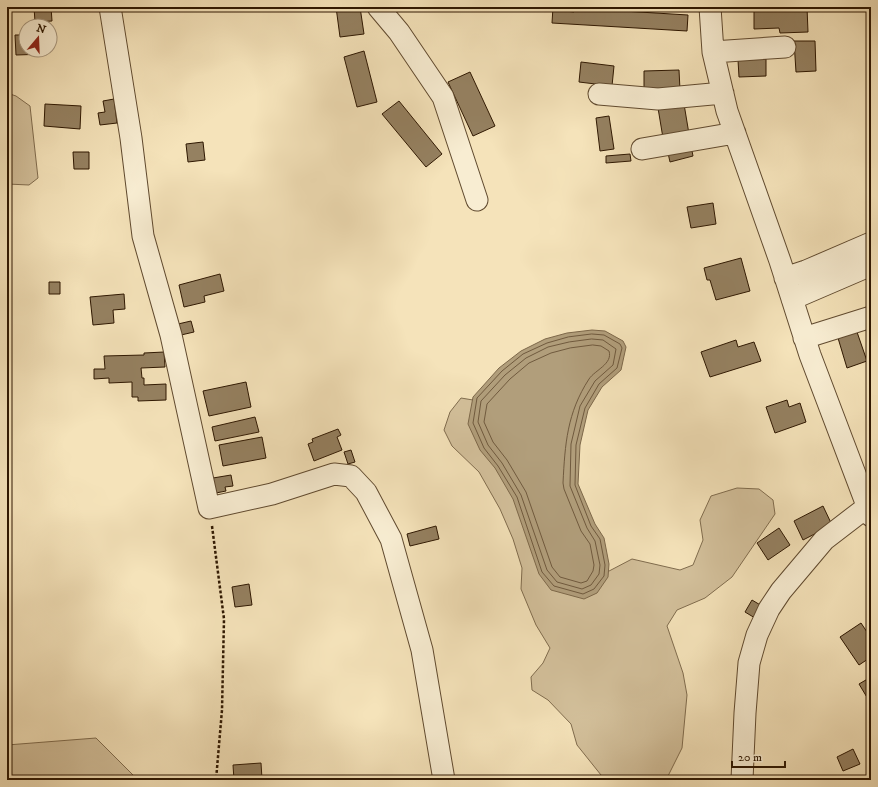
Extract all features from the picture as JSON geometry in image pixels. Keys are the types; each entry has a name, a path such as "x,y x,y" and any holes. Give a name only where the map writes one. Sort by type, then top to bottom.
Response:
{"street":[{"path":"110,7 131,138 143,236 171,335 209,508 272,494 334,474 351,476 366,492 391,540 422,650 444,780"},
{"path":"378,7 399,32 443,97 477,200"},
{"path":"710,7 713,52 727,111 780,261 804,338 869,511 824,540 781,591 769,609 757,635 749,663 742,780"},
{"path":"713,52 785,47"},
{"path":"599,94 658,99 723,93"},
{"path":"642,149 735,133"},
{"path":"785,278 806,271 871,243"},
{"path":"792,299 871,265"},
{"path":"804,338 871,317"}],"path":[{"path":"209,508 224,619 222,710 216,780"}],"shaded area":[{"path":"7,93 16,96 30,106 38,178 29,185 7,184"},
{"path":"461,398 497,404 590,581 632,559 680,570 693,565 703,540 700,520 711,496 737,488 759,489 773,500 775,514 732,577 705,598 677,610 667,626 683,673 687,695 682,748 666,780 605,780 577,745 571,724 548,700 532,690 531,677 543,663 550,648 536,625 521,589 522,568 513,539 500,509 479,472 452,446 444,430 450,412"},
{"path":"96,738 138,780 7,780 7,745"}],"water":[{"path":"592,330 605,331 623,341 626,347 621,370 602,387 588,410 580,445 578,484 595,524 604,538 609,564 608,577 597,593 584,599 551,590 539,574 513,499 495,468 480,450 468,424 473,397 499,368 521,351 545,339 567,333"}],"building":[{"path":"34,7 51,7 52,18 35,18"},
{"path":"336,7 360,7 364,34 340,37"},
{"path":"553,7 565,7 565,11 574,12 574,8 688,15 687,31 552,23"},
{"path":"754,7 807,7 808,32 780,33 779,28 754,29"},
{"path":"15,35 18,35 18,55 16,55"},
{"path":"794,41 815,41 816,71 796,72"},
{"path":"364,51 377,102 357,107 344,57"},
{"path":"766,59 766,76 739,77 738,60"},
{"path":"581,62 614,66 612,86 579,82"},
{"path":"679,70 680,90 644,91 644,71"},
{"path":"470,72 495,126 473,136 448,82"},
{"path":"114,99 117,123 100,125 98,113 105,112 103,101"},
{"path":"399,101 442,154 426,167 382,114"},
{"path":"45,104 81,106 80,129 44,126"},
{"path":"684,104 689,134 663,138 658,108"},
{"path":"609,116 614,149 600,151 596,118"},
{"path":"203,142 205,160 188,162 186,144"},
{"path":"691,146 693,156 670,162 668,153"},
{"path":"73,152 89,152 89,169 74,169"},
{"path":"630,154 631,161 606,163 606,156"},
{"path":"713,203 716,224 691,228 687,207"},
{"path":"741,258 750,291 716,300 710,280 707,280 704,268"},
{"path":"220,274 224,291 204,296 205,302 184,307 179,285"},
{"path":"49,282 60,282 60,294 49,294"},
{"path":"124,294 125,309 113,310 114,323 93,325 90,297"},
{"path":"191,321 194,332 181,335 178,324"},
{"path":"857,332 867,361 847,368 838,338"},
{"path":"736,340 738,347 754,342 761,361 710,377 701,352"},
{"path":"164,352 165,367 141,368 142,378 144,378 144,385 166,384 166,400 138,401 138,397 132,397 132,382 109,383 109,378 94,379 94,369 105,369 104,356 144,355 144,353"},
{"path":"246,382 251,407 209,416 203,391"},
{"path":"787,400 789,407 800,403 806,422 775,433 766,407"},
{"path":"255,417 259,432 215,441 212,427"},
{"path":"338,429 341,435 337,437 342,450 314,461 308,444 313,442 312,439"},
{"path":"262,437 266,458 223,466 219,445"},
{"path":"351,450 355,462 348,464 344,452"},
{"path":"231,475 233,486 225,487 226,491 216,493 213,478"},
{"path":"823,506 832,525 803,540 794,521"},
{"path":"436,526 439,539 410,546 407,534"},
{"path":"779,528 790,545 768,560 757,543"},
{"path":"249,584 252,605 235,607 232,587"},
{"path":"752,600 762,606 755,618 745,612"},
{"path":"861,623 871,638 871,657 859,665 840,637"},
{"path":"871,677 871,704 859,684"},
{"path":"853,749 860,764 843,771 837,757"},
{"path":"261,763 262,779 234,780 233,765"}]}
